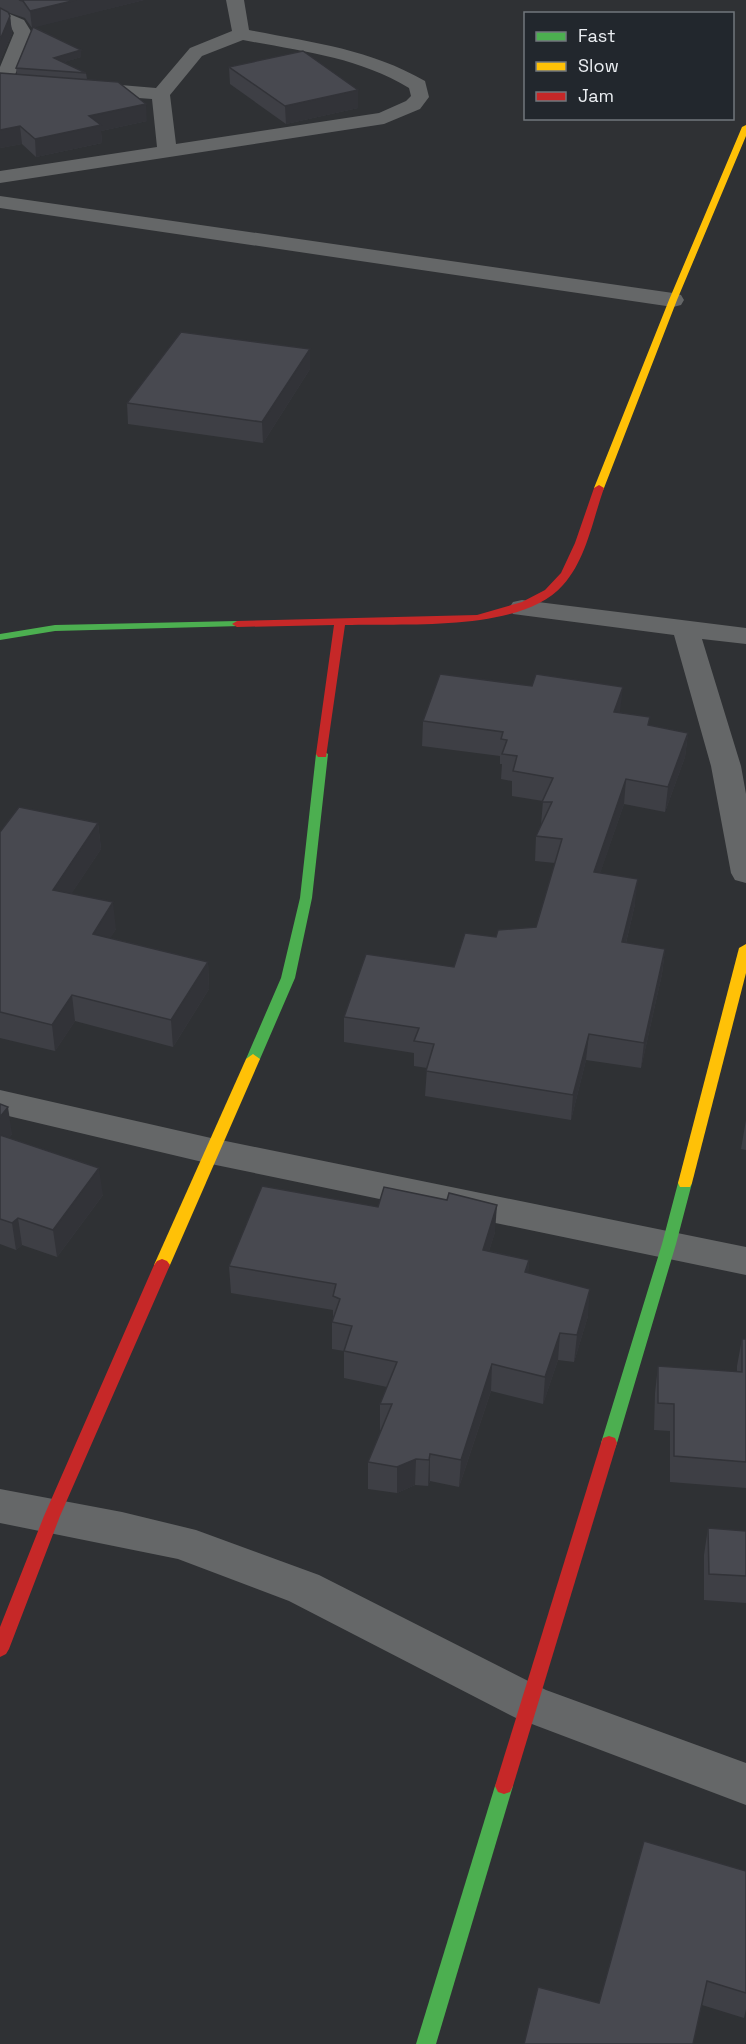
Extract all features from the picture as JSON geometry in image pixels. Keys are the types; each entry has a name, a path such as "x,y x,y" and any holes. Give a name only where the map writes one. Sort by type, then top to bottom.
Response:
{"street":[{"path":"235,0 242,34"},
{"path":"0,15 18,24 23,33 1,82 26,83"},
{"path":"0,177 320,130 384,118 413,105 420,97 418,85 391,70 348,56 242,34 196,52 161,94 167,151"},
{"path":"71,87 161,94"},
{"path":"0,637 55,628 477,618 522,608 543,597 565,576 673,300 746,127"},
{"path":"0,202 673,300"},
{"path":"522,608 746,636"},
{"path":"0,1649 52,1516 288,978 306,898 315,809 340,622"},
{"path":"686,630 726,766 746,873"},
{"path":"426,2044 669,1244 746,948"},
{"path":"0,1102 211,1151 746,1261"},
{"path":"0,1506 181,1542 304,1588 531,1704 746,1784"}],"building":[{"path":"19,0 76,0 30,11 23,1"},
{"path":"0,8 8,12 10,16 0,40"},
{"path":"33,27 81,50 54,58 86,73 16,68"},
{"path":"303,51 358,90 285,106 229,67"},
{"path":"0,73 118,82 146,104 89,116 101,125 35,139 20,126 0,130"},
{"path":"181,332 310,349 262,422 127,403"},
{"path":"440,674 532,686 536,674 623,687 614,712 650,717 648,725 688,733 668,787 626,779 594,872 638,879 622,942 665,949 644,1043 589,1034 573,1095 426,1071 434,1044 414,1041 419,1028 344,1017 366,954 454,967 465,933 496,937 498,930 536,927 562,839 536,836 552,802 542,802 553,778 513,771 517,756 502,754 507,740 501,739 503,732 423,721"},
{"path":"19,807 98,823 53,890 113,902 93,934 208,962 171,1020 72,995 52,1025 0,1012 0,832"},
{"path":"0,1104 8,1107 0,1117"},
{"path":"0,1135 99,1168 53,1230 18,1218 12,1223 0,1219"},
{"path":"262,1186 378,1207 384,1187 447,1200 449,1193 497,1205 483,1250 529,1260 525,1272 590,1289 577,1335 560,1333 545,1377 492,1364 461,1460 430,1454 429,1460 416,1459 397,1467 368,1462 392,1404 380,1404 397,1362 344,1351 352,1326 332,1322 340,1299 333,1296 336,1284 229,1266"},
{"path":"742,1339 746,1339 746,1462 674,1456 674,1404 658,1403 658,1366 742,1372"},
{"path":"708,1528 746,1531 746,1576 709,1574"},
{"path":"644,1841 746,1871 746,1993 707,1981 693,2044 524,2044 538,1987 599,2003"}],"traffic: fast":[{"path":"0,637 55,628 237,624"},
{"path":"253,1059 288,978 306,898 322,754"},
{"path":"609,1443 685,1183"},
{"path":"426,2044 504,1786"}],"traffic: slow":[{"path":"599,488 673,300 746,127"},
{"path":"685,1183 746,948"},
{"path":"162,1265 253,1059"}],"traffic: jam":[{"path":"237,624 477,618 526,605 549,592 566,574 580,543 599,488"},
{"path":"322,754 340,622"},
{"path":"0,1649 52,1516 162,1265"},
{"path":"504,1786 609,1443"}]}
